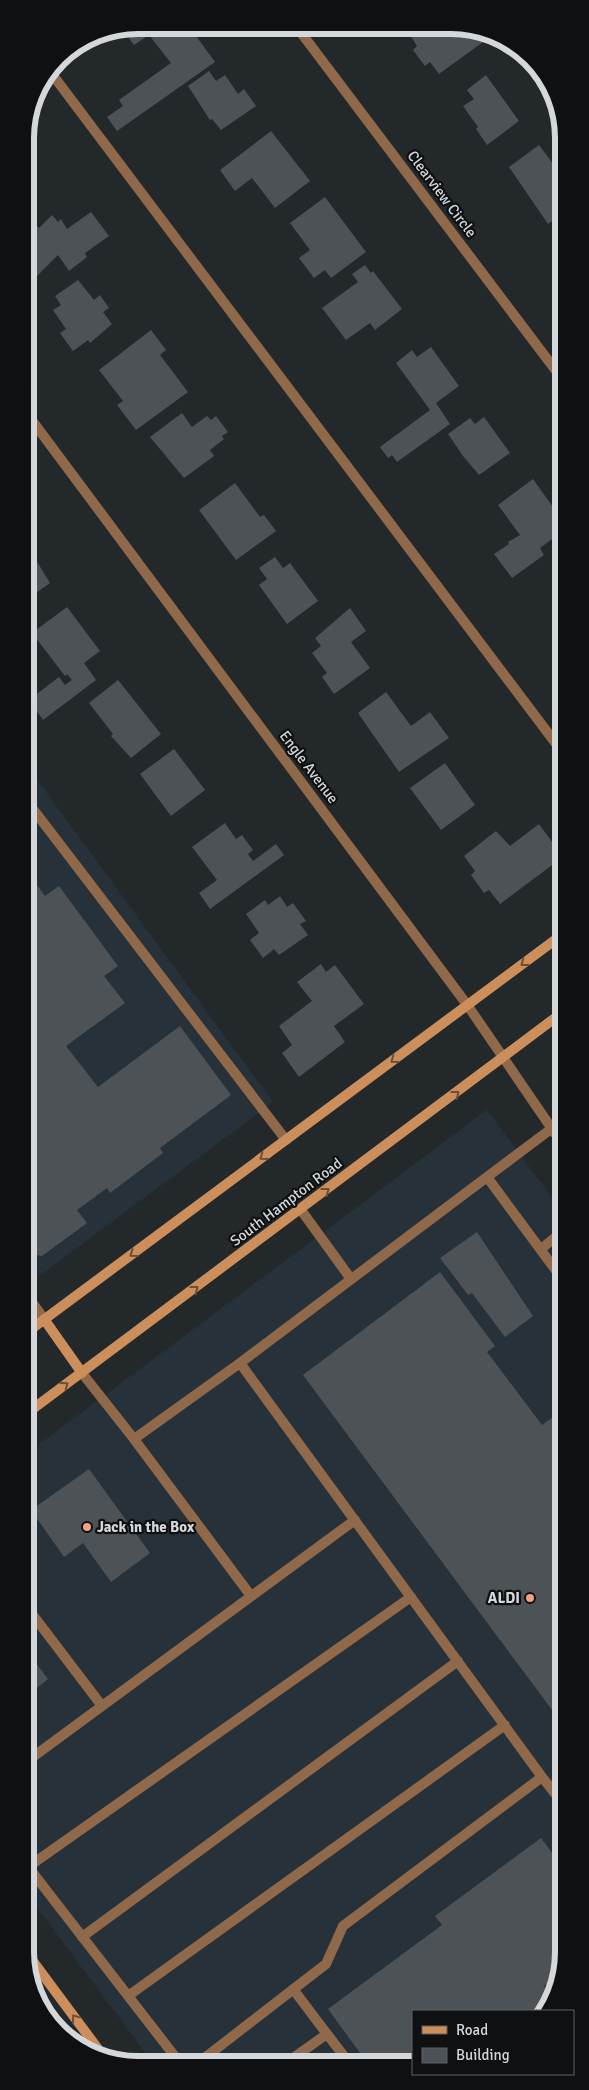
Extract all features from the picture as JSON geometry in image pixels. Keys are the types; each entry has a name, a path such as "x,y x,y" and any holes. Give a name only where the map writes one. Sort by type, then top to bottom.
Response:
{"main road":[{"path":"34,1327 555,940"},
{"name":"South Hampton Road","path":"34,1408 555,1018"},
{"path":"44,1319 82,1373"},
{"path":"35,1964 98,2048"}],"street":[{"name":"Clearview Circle","path":"302,34 555,369"},
{"path":"54,76 555,742"},
{"name":"Engle Avenue","path":"34,422 468,1006 555,1134"},
{"path":"34,810 286,1140"},
{"path":"134,1439 240,1363 551,1129"},
{"path":"487,1177 555,1268"},
{"path":"300,1210 351,1279"},
{"path":"540,1249 555,1238"},
{"path":"34,1305 44,1319"},
{"path":"240,1363 555,1794"},
{"path":"82,1373 134,1439 251,1596"},
{"path":"34,1756 355,1520"},
{"path":"34,1860 411,1597"},
{"path":"34,1617 102,1706"},
{"path":"82,1937 458,1661"},
{"path":"128,1996 504,1725"},
{"path":"207,2056 326,1964 342,1926 542,1777"},
{"path":"34,1874 175,2056"},
{"path":"294,1989 344,2056"},
{"path":"296,2056 327,2034"}],"shaded area":[{"path":"34,775 273,1102 34,1280"},
{"path":"487,1110 555,1201 555,1959 550,1985 538,2010 412,2010 412,2056 148,2056 34,1904 34,1448"}],"building":[{"path":"195,34 215,62 117,131 107,117 123,106 119,100 171,63 149,35 134,45 126,35"},
{"path":"458,34 480,38 483,42 439,74 430,62 425,66 413,50 417,46 410,35"},
{"path":"209,71 216,81 225,75 238,94 244,89 256,106 221,130 212,119 210,120 188,86"},
{"path":"486,75 519,121 487,145 476,129 478,127 463,106 474,99 467,90"},
{"path":"271,131 310,181 275,208 252,178 235,191 220,170"},
{"path":"539,145 555,166 555,219 548,224 509,167"},
{"path":"325,197 366,252 331,278 325,270 314,278 299,258 310,250 290,223"},
{"path":"91,212 109,236 85,253 87,257 69,271 58,255 36,277 34,275 34,223 39,228 52,215 58,222 61,219 67,229"},
{"path":"365,265 371,273 373,271 402,309 375,330 370,323 346,340 322,308 358,282 352,274"},
{"path":"78,280 94,300 100,295 109,308 103,312 112,324 90,343 88,340 73,351 60,333 66,329 53,310 61,305 55,296"},
{"path":"151,330 166,350 160,355 188,392 136,430 117,405 123,401 99,370"},
{"path":"431,347 459,386 436,403 450,424 397,462 392,455 388,458 380,447 430,410 396,363 412,350 417,357"},
{"path":"182,413 192,427 207,416 211,420 216,416 228,432 222,436 224,439 210,450 214,456 184,478 150,437"},
{"path":"484,417 510,453 479,475 448,434 470,418 475,424"},
{"path":"533,479 555,510 555,537 540,548 544,555 512,578 494,554 520,535 498,505"},
{"path":"235,483 260,517 264,515 276,531 236,560 199,510"},
{"path":"34,557 50,583 34,595"},
{"path":"275,557 283,568 290,563 318,601 287,624 259,585 267,579 259,568"},
{"path":"67,607 100,651 84,663 96,680 43,720 34,707 34,696 59,677 65,685 72,680 67,674 65,676 34,636 34,632"},
{"path":"350,608 366,631 351,642 370,668 334,694 322,677 327,673 312,653 321,646 315,638"},
{"path":"118,680 161,734 131,758 111,736 113,734 89,703"},
{"path":"386,692 411,726 430,712 449,738 399,772 358,713"},
{"path":"174,749 205,790 171,816 140,774"},
{"path":"445,763 475,805 441,830 410,788"},
{"path":"225,823 236,839 242,835 253,850 248,854 253,861 276,844 284,855 210,909 199,893 217,880 192,847"},
{"path":"539,824 555,846 555,863 500,904 489,890 484,893 471,875 475,871 464,856 496,831 510,846"},
{"path":"34,880 45,896 59,886 118,966 104,976 125,1003 66,1046 98,1087 180,1026 231,1095 160,1148 163,1153 110,1193 107,1188 77,1210 87,1223 42,1256 34,1254"},
{"path":"280,896 287,907 293,903 306,921 300,924 308,935 279,955 274,949 263,958 250,940 259,933 246,914 265,900 268,905"},
{"path":"321,964 326,972 335,965 364,1004 334,1026 345,1042 299,1077 282,1053 292,1045 279,1026 312,1001 297,982"},
{"path":"477,1232 533,1316 505,1337 472,1293 468,1295 440,1258"},
{"path":"440,1272 495,1346 487,1352 542,1425 555,1416 555,1714 303,1375"},
{"name":"Jack in the Box","path":"89,1469 150,1553 111,1582 83,1543 64,1557 34,1514 34,1508"},
{"path":"34,1661 48,1679 34,1690"},
{"path":"541,1838 555,1857 555,1959 551,1981 544,1986 547,1991 538,2010 412,2010 412,2056 362,2056 328,2009 442,1925 435,1916"}],"place":[{"name":"Jack in the Box","path":"87,1527"},
{"name":"ALDI","path":"530,1598"}]}
